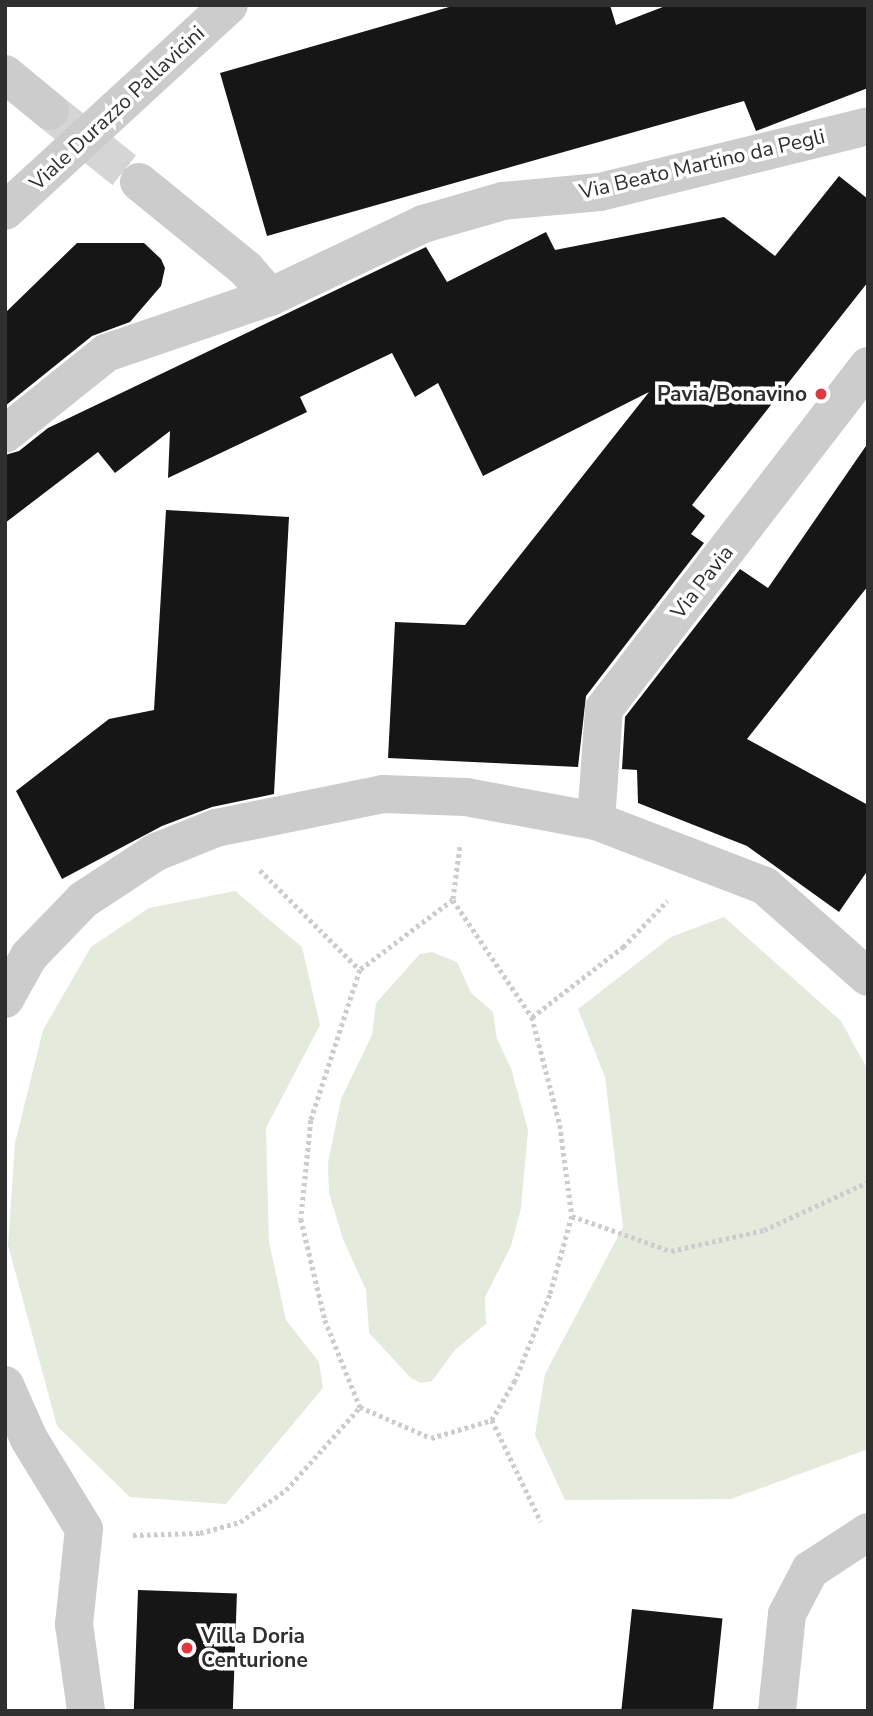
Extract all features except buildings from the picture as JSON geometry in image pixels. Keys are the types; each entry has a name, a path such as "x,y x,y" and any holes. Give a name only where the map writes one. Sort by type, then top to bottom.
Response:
{"street":[{"name":"Viale Durazzo Pallavicini","path":"5,211 229,5"},
{"path":"5,74 50,111"},
{"name":"Via Beato Martino da Pegli","path":"5,434 106,354 270,297 423,224 503,201 600,192 868,126"},
{"path":"139,182 246,269 270,297"},
{"name":"Via Pavia","path":"596,821 604,709 868,366"},
{"path":"5,999 29,956 83,900 156,852 216,828 276,812 383,794 466,797 596,821 765,886 868,976"},
{"path":"5,1385 29,1439 84,1528 74,1624 86,1711"},
{"path":"777,1711 787,1614 810,1570 868,1532"}],"path":[{"path":"453,900 360,970 311,1120 301,1219 325,1320 360,1408 431,1438 492,1420 514,1381 550,1295 572,1216 561,1125 532,1017 453,900 466,797"},
{"path":"216,828 360,970"},
{"path":"532,1017 623,947 705,862"},
{"path":"572,1216 671,1251 764,1230 868,1182"},
{"path":"84,1528 118,1536 200,1533 240,1521 286,1490 360,1408"},
{"path":"492,1420 541,1522"}],"shaded area":[{"path":"235,891 302,947 320,1025 266,1128 269,1242 286,1320 319,1362 323,1388 226,1504 130,1497 57,1426 8,1245 15,1143 43,1030 91,947 149,908"},
{"path":"724,917 841,1021 868,1070 868,1449 731,1499 565,1500 535,1435 545,1374 623,1227 605,1077 578,1009 671,937"},
{"path":"432,952 457,962 471,993 493,1012 497,1039 511,1068 528,1130 521,1208 511,1246 485,1297 486,1324 455,1350 432,1381 421,1383 411,1378 369,1333 366,1290 343,1239 329,1193 328,1163 341,1099 372,1035 376,1003 420,954"}],"tunnel":[{"path":"50,111 139,182"}],"place":[{"name":"Pavia/Bonavino","path":"821,394"},
{"name":"Villa Doria Centurione","path":"187,1648"}]}
